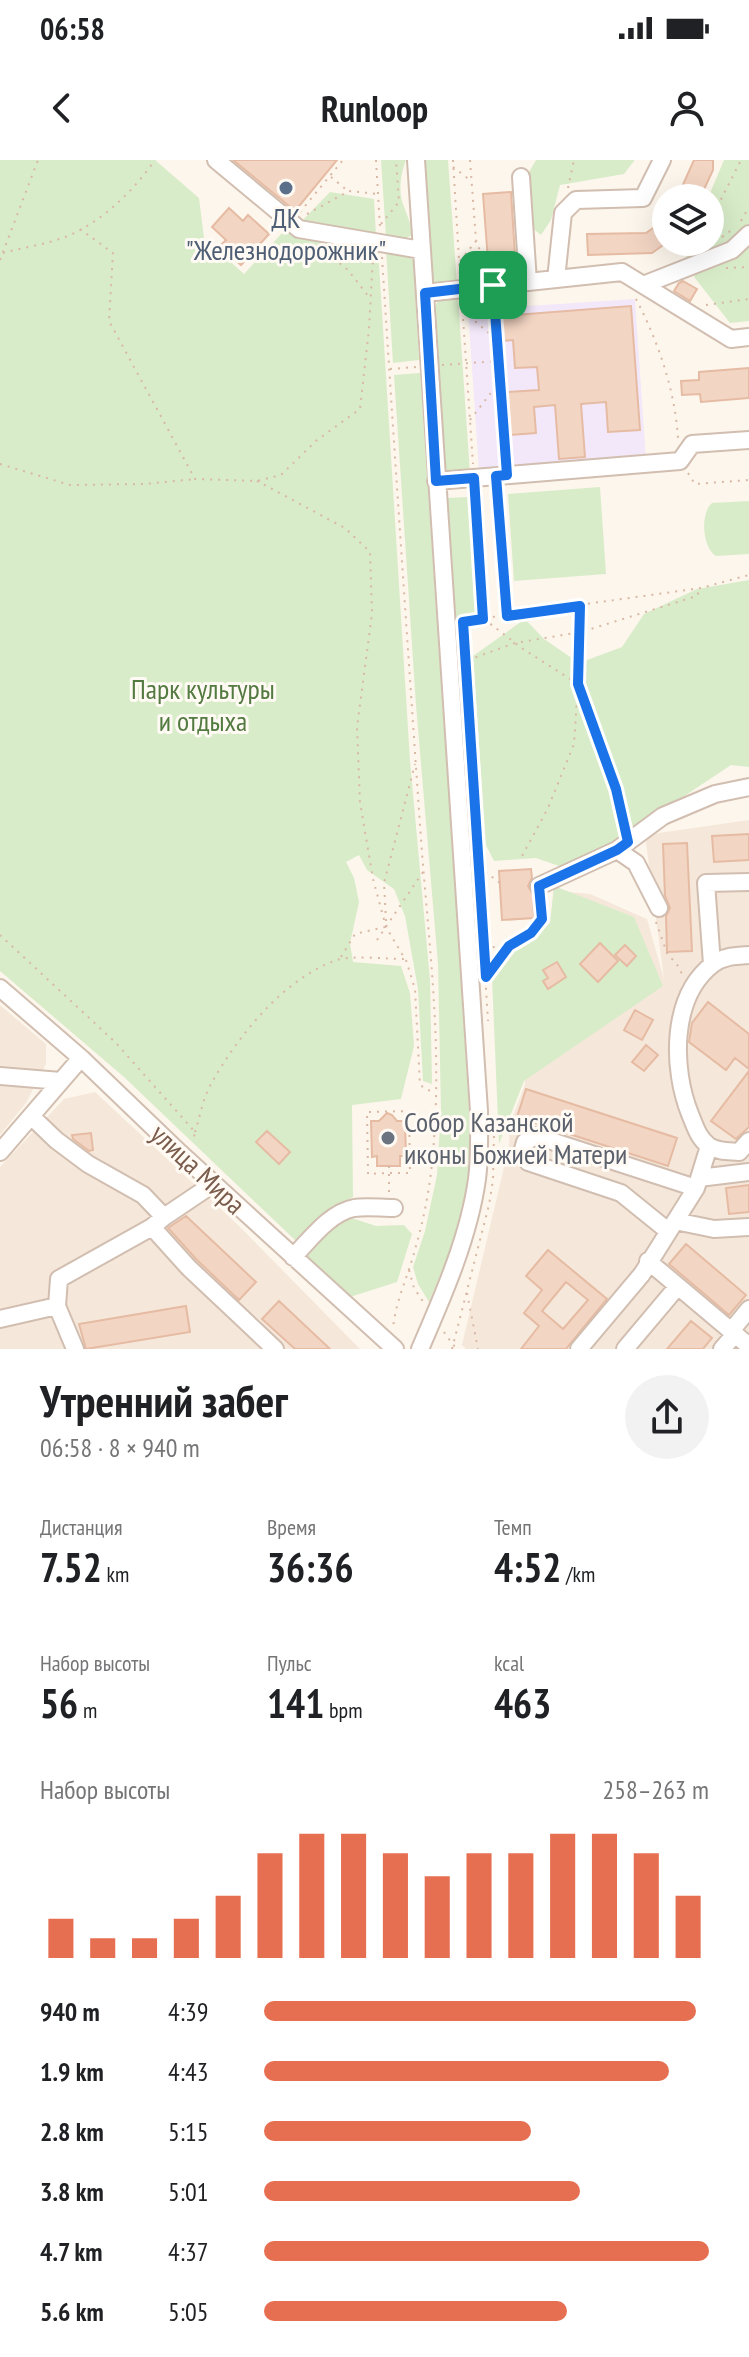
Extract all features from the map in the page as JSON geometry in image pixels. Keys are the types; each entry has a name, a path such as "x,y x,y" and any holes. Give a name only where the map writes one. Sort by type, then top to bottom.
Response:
{"street":[{"path":"216,160 299,229 421,250"},
{"path":"416,160 477,1080 479,1154 474,1200 465,1232 420,1349"},
{"path":"556,279 563,213 576,200 643,198 662,160"},
{"path":"521,177 528,282"},
{"path":"639,291 732,250 745,228"},
{"path":"425,293 622,272 639,291 731,339 749,337"},
{"path":"436,481 680,461 692,444 749,440"},
{"path":"539,886 623,846 663,816 715,794 749,787"},
{"path":"623,846 636,863 659,908"},
{"path":"712,964 706,883 749,882"},
{"path":"746,1148 721,1151 709,1146 700,1137 683,1096 677,1051 691,993 712,964 723,958 749,955"},
{"name":"улица Мира","path":"0,988 81,1058 293,1257 394,1342"},
{"path":"0,1152 81,1058"},
{"path":"0,1076 61,1081"},
{"path":"31,1116 88,1164 143,1195 189,1268 275,1349"},
{"path":"749,1172 697,1183 536,1136 525,1142 522,1153 528,1162 621,1193 671,1226 714,1229 749,1227"},
{"path":"579,1349 637,1280 697,1183 709,1146"},
{"path":"75,1349 57,1306 59,1279 158,1222 213,1184"},
{"path":"293,1257 324,1225 340,1214 354,1208 392,1208"},
{"path":"648,1261 749,1346"},
{"path":"625,1349 678,1286"},
{"path":"0,1319 57,1306"},
{"path":"722,1349 749,1309"}],"path":[{"path":"0,260 38,160"},
{"path":"3,253 69,235 102,217 137,185 155,160"},
{"path":"292,223 343,160"},
{"path":"0,464 70,485 145,484 195,479 257,481 281,475 317,440 360,409 380,225 376,160"},
{"path":"380,225 399,202 396,160"},
{"path":"453,160 483,619 578,684 616,789 623,846"},
{"path":"470,160 476,240 493,285 500,381 507,616"},
{"path":"563,213 574,160"},
{"path":"724,193 741,160"},
{"path":"453,167 471,181"},
{"path":"330,176 349,191 378,194"},
{"path":"292,223 349,191"},
{"path":"745,228 749,207"},
{"path":"80,229 113,253 109,321 195,479"},
{"path":"459,262 476,240"},
{"path":"378,245 433,980 435,1094 430,1185 416,1247 395,1311 394,1342"},
{"path":"323,250 348,270 371,299"},
{"path":"639,291 677,420 680,461 695,484 749,480"},
{"path":"705,305 749,299"},
{"path":"462,310 497,340"},
{"path":"466,364 499,361"},
{"path":"470,421 500,381"},
{"path":"257,481 345,528 370,552 372,614 357,727 360,802 373,879 386,927 405,959 415,989 420,1085 435,1094"},
{"path":"489,1028 463,622 701,588 749,575"},
{"path":"466,661 515,643 581,632 697,596 701,588"},
{"path":"521,858 548,808 574,744 580,606"},
{"path":"386,927 384,883 416,761"},
{"path":"479,867 500,883"},
{"path":"377,940 424,871"},
{"path":"486,977 509,946 531,933 542,919 539,886"},
{"path":"339,959 355,934 386,927"},
{"path":"0,935 116,1043 195,1132"},
{"path":"484,949 509,946"},
{"path":"193,1142 209,1086 254,1022 278,995 306,975 339,959 405,959"},
{"path":"409,1111 410,1173 389,1173 368,1174 367,1112 409,1111"},
{"path":"459,1349 452,1347 489,1205 494,1136"},
{"path":"389,1166 392,1208"},
{"path":"467,1292 478,1349"}],"shaded area":[{"path":"635,299 646,459 479,471 468,310"},
{"path":"749,820 749,1349 466,1349 462,1345 509,1146 510,1124 525,1084 524,1001 558,932 570,892 590,894 647,919 664,979 645,835"},
{"path":"0,1005 46,1044 46,1064 26,1103 0,1135"},
{"path":"95,1092 238,1225 360,1349 0,1349 0,1167 64,1099"}],"green space":[{"name":"Парк культуры и отдыха","path":"0,160 155,160 199,198 204,238 244,274 284,231 378,248 410,761 430,980 432,1084 423,1081 418,989 405,916 394,889 367,870 359,855 346,862 354,878 359,902 350,943 353,962 401,966 410,993 414,1046 401,1099 352,1105 353,1197 316,1222 297,1242 124,1077 0,971"},
{"path":"381,160 406,160 401,193 412,235 403,240 386,237"},
{"path":"425,160 448,160 457,284 438,285 433,280"},
{"path":"536,160 634,161 624,174 560,185 551,220 541,235 532,228 529,172"},
{"path":"724,160 749,160 749,321 730,323 695,278 686,256 724,256 724,184 714,184"},
{"path":"330,192 374,199 376,236 299,224"},
{"path":"386,249 409,255 413,260 419,360 393,363"},
{"path":"458,298 470,474 448,473 446,469 435,309 439,300"},
{"path":"420,373 469,1109 467,1194 452,1247 429,1302 418,1284 413,1267 425,1231 437,1175 441,1111 438,964 416,705 394,375"},
{"path":"600,487 606,574 514,581 508,494"},
{"path":"469,497 478,616 456,618 447,498"},
{"path":"749,501 749,554 716,556 705,538 704,522 708,508 712,503"},
{"path":"749,580 749,767 731,765 617,841 562,867 536,858 494,861 486,845 473,656 525,619 544,639 579,663 622,647 644,614 697,589"},
{"path":"554,886 634,917 663,986 524,1081 499,1144 492,977 525,940 550,923"},
{"path":"346,1218 376,1226 404,1225 412,1234 397,1282 350,1297 306,1258 330,1229"}],"building":[{"name":"ДК \"Железнодорожник\"","path":"233,160 337,160 295,211"},
{"path":"694,160 713,160 713,170 706,184 683,184"},
{"path":"511,192 516,272 489,274 483,194"},
{"path":"229,208 243,221 248,215 269,234 241,265 220,246 226,240 212,227"},
{"path":"652,229 652,253 588,255 587,234 646,233"},
{"path":"683,281 697,289 690,301 674,291"},
{"path":"631,306 640,430 608,432 606,402 581,404 585,457 559,459 555,405 534,407 536,433 510,435 506,392 539,390 537,367 515,368 513,340 503,341 501,316"},
{"path":"749,368 749,398 701,402 700,394 682,395 681,381 699,380 699,372"},
{"path":"749,834 749,860 714,862 712,836"},
{"path":"687,843 692,951 667,952 666,916 670,908 665,896 663,844"},
{"path":"531,869 532,878 528,886 533,895 534,918 502,920 499,871"},
{"path":"600,943 618,961 598,982 580,964"},
{"path":"625,945 636,956 627,966 615,955"},
{"path":"557,962 566,977 548,989 543,981 548,978 543,970"},
{"path":"708,1002 749,1034 749,1069 735,1058 726,1070 689,1042 692,1023"},
{"path":"635,1010 653,1020 642,1040 624,1030"},
{"path":"646,1045 658,1055 644,1071 632,1062"},
{"path":"749,1071 749,1127 736,1139 711,1121"},
{"path":"526,1089 677,1138 668,1166 517,1117"},
{"name":"Собор Казанской иконы Божией Матери","path":"387,1113 397,1121 405,1121 406,1156 400,1156 400,1166 377,1166 377,1156 372,1157 371,1121 379,1121"},
{"path":"267,1131 290,1152 279,1164 256,1142"},
{"path":"91,1133 93,1150 89,1151 72,1135"},
{"path":"749,1185 749,1212 729,1214 726,1188"},
{"path":"186,1216 256,1282 239,1300 168,1228"},
{"path":"686,1244 746,1295 729,1315 669,1264"},
{"path":"548,1250 607,1299 566,1349 521,1349 539,1326 524,1313 542,1290 526,1276","holes":["566,1282 588,1300 563,1329 542,1311"]},
{"path":"279,1301 330,1349 295,1349 262,1319"},
{"path":"186,1306 190,1332 86,1349 79,1324"},
{"path":"691,1321 712,1338 703,1349 667,1349"}],"place":[{"name":"ДК \"Железнодорожник\"","path":"286,188"},
{"name":"Собор Казанской иконы Божией Матери","path":"388,1138"}],"route":[{"path":"493,285 507,475 496,476 507,616 580,606 578,684 616,789 628,842 539,886 542,919 531,933 509,946 486,977 463,622 483,619 474,478 436,481 425,293 493,285"}]}
